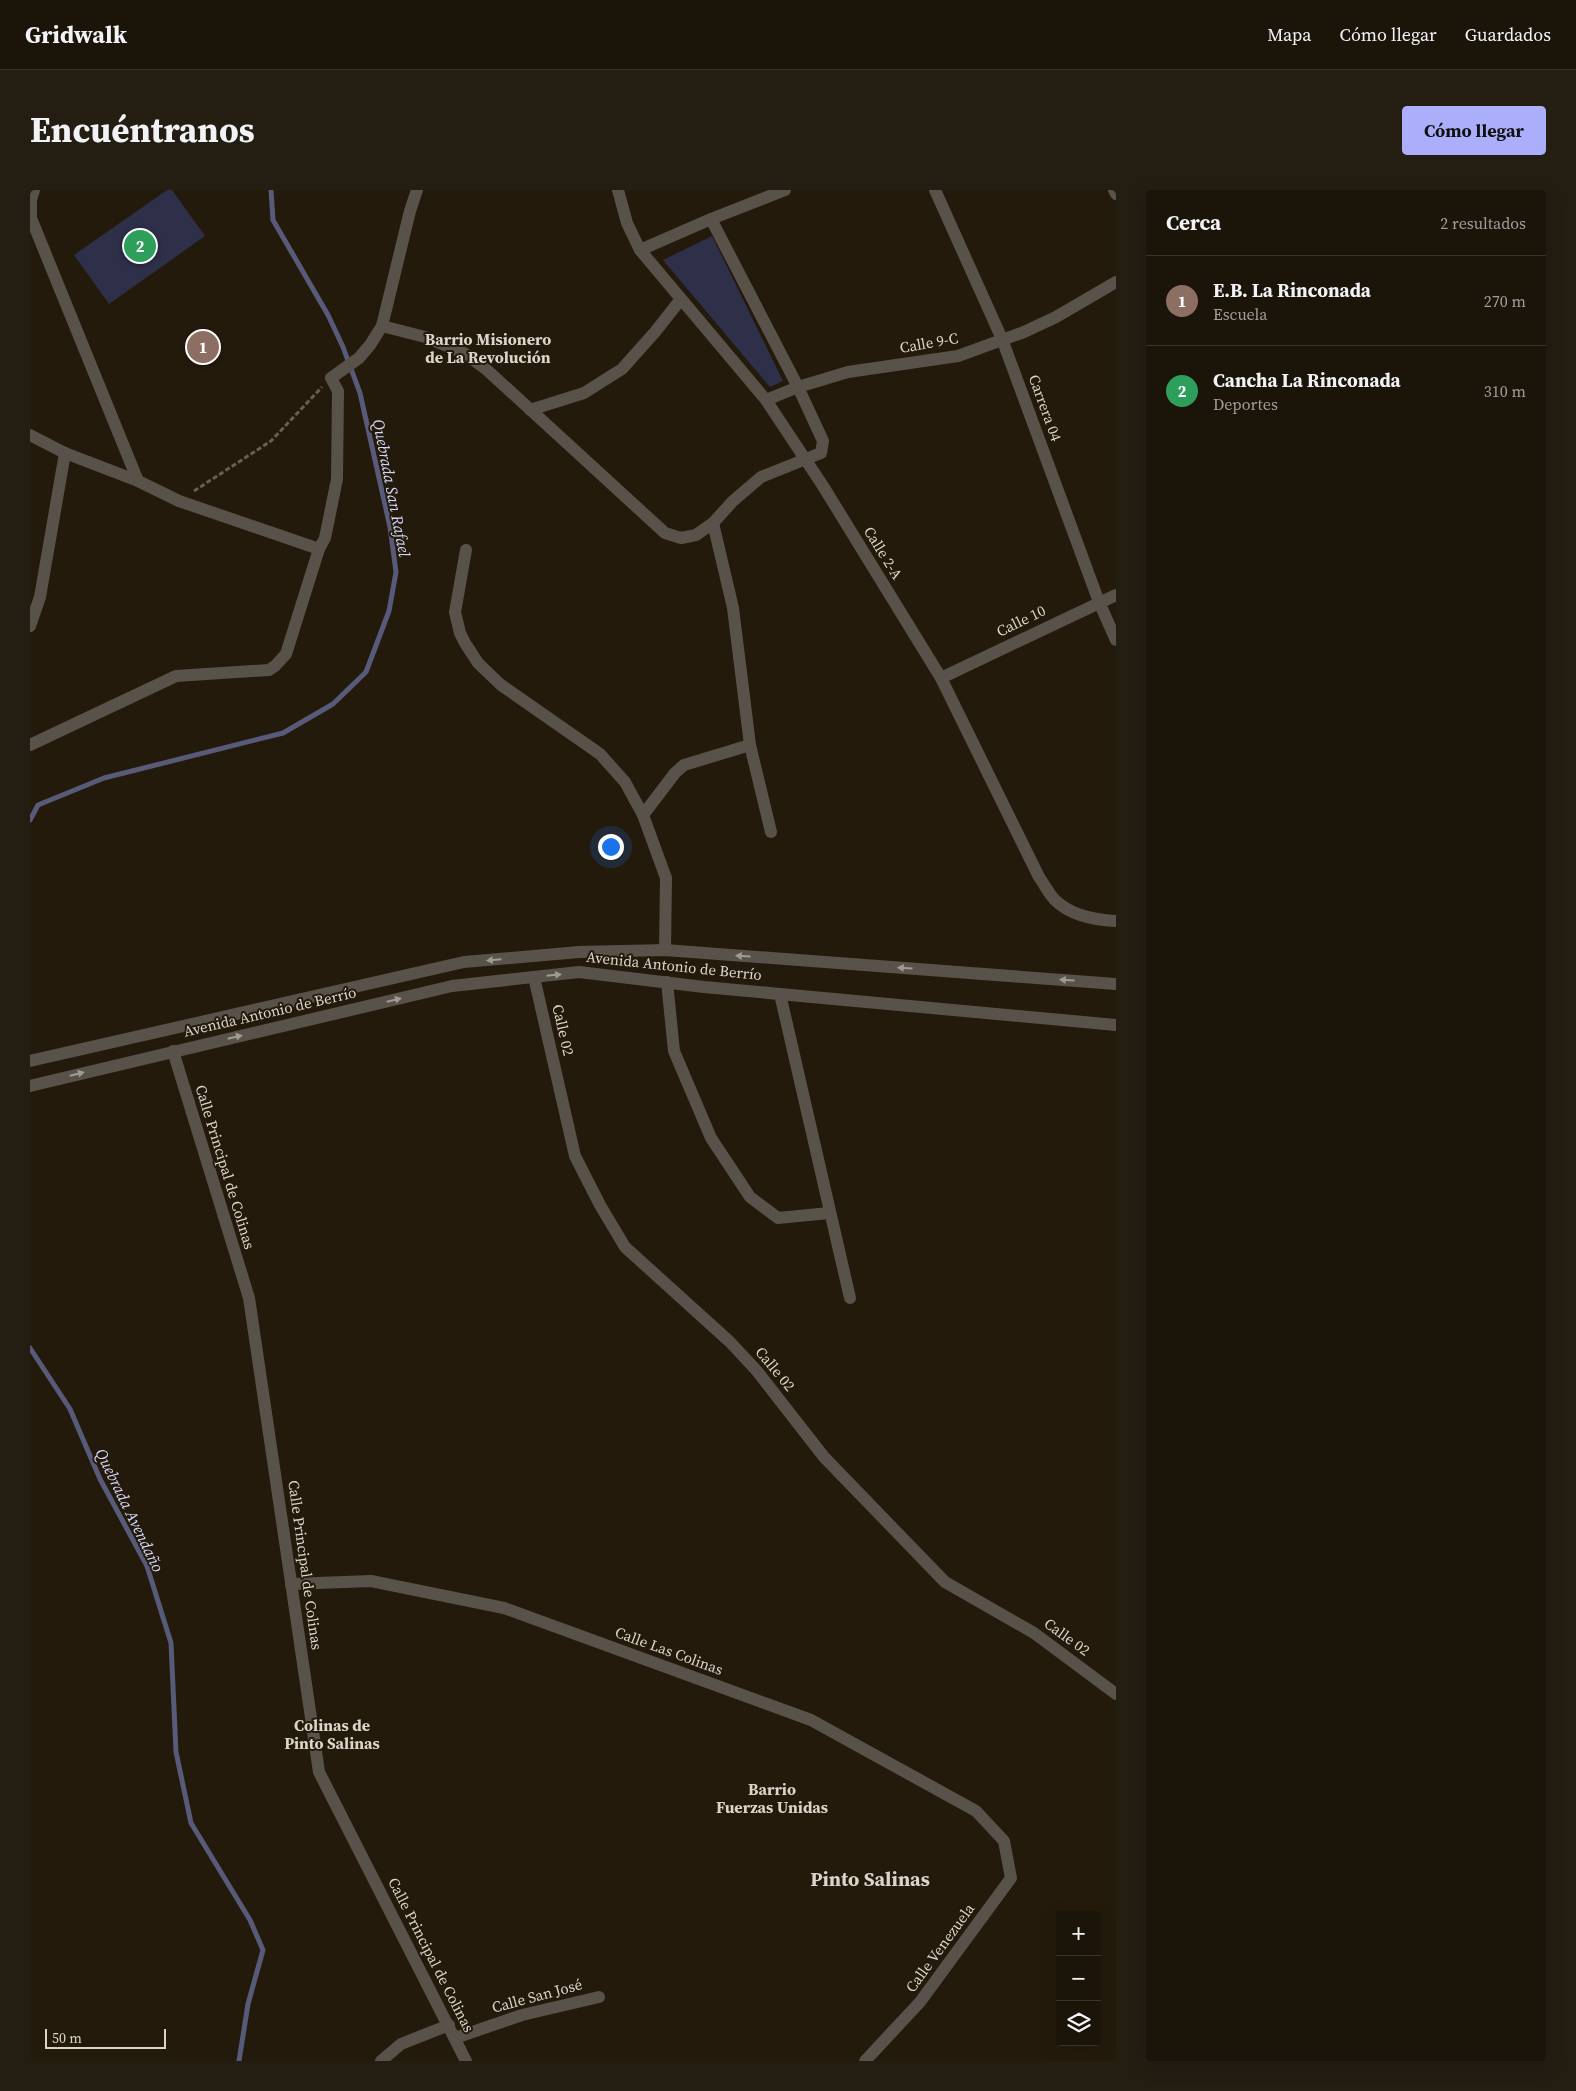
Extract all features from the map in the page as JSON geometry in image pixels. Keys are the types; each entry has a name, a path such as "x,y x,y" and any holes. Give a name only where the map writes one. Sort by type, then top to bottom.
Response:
{"street":[{"path":"34,190 31,199 31,218 138,481"},
{"path":"30,745 176,676 269,670 286,654 319,549 325,538 337,479 338,391 331,378 359,358 370,346 382,326 410,211 417,190"},
{"name":"Calle 2-A","path":"618,190 627,223 640,250 766,400 823,486 941,678 1040,877 1055,900 1072,912 1094,920 1116,921"},
{"path":"640,250 784,190"},
{"name":"Carrera 04","path":"934,190 1002,339 1099,602 1116,640"},
{"path":"1114,190 1116,194"},
{"path":"382,326 425,337 464,353 487,370 665,533 681,538 696,535 713,522 733,501 761,477 821,453 823,441 798,387 711,219"},
{"name":"Calle 9-C","path":"766,400 798,387 848,372 958,356 1024,332 1056,317 1116,282"},
{"path":"530,410 584,393 622,369 681,299"},
{"path":"30,435 65,453 138,481 179,501 319,549"},
{"path":"30,626 40,597 65,453"},
{"path":"713,522 733,608 750,745 771,832"},
{"path":"466,550 455,612 460,633 470,653 501,685 600,754 625,782 643,815 666,878 665,950"},
{"name":"Calle 10","path":"941,678 1116,595"},
{"path":"643,815 675,773 684,765 750,745"},
{"name":"Avenida Antonio de Berrío","path":"30,1060 464,962 579,952 665,950 1116,984"},
{"name":"Avenida Antonio de Berrío","path":"30,1086 452,986 579,972 780,994 1116,1025"},
{"name":"Calle 02","path":"534,977 575,1156 625,1248 737,1349 757,1371 824,1457 946,1582 1034,1632 1116,1694"},
{"path":"667,982 674,1051 711,1138 750,1197 778,1218 830,1213"},
{"path":"780,994 850,1298"},
{"name":"Calle Principal de Colinas","path":"173,1051 249,1298 319,1772 466,2061"},
{"name":"Calle Las Colinas","path":"291,1584 371,1581 504,1608 810,1720 976,1811 1004,1841"},
{"name":"Calle Venezuela","path":"865,2061 920,2002 1011,1878 1004,1841"},
{"name":"Calle San José","path":"455,2038 522,2015 599,1997"},
{"path":"381,2061 401,2044 449,2025"}],"path":[{"path":"179,501 271,441 331,378"}],"shaded area":[{"path":"167,190 172,190 205,236 109,304 74,255"},
{"path":"712,236 783,381 770,387 663,260"}],"waterway":[{"name":"Quebrada San Rafael","path":"30,820 38,805 104,778 283,733 333,704 366,672 389,611 396,572 390,527 360,393 343,347 328,315 273,220 271,190"},
{"name":"Quebrada Avendaño","path":"30,1348 70,1409 100,1479 147,1566 171,1643 176,1752 191,1823 250,1920 263,1950 248,2004 239,2061"}],"place":[{"name":"Cancha La Rinconada","path":"140,246"},
{"name":"E.B. La Rinconada","path":"203,347"}],"district":[{"name":"Barrio Misionero de La Revolución","path":"488,348"},
{"name":"Colinas de Pinto Salinas","path":"332,1734"},
{"name":"Barrio Fuerzas Unidas","path":"772,1798"},
{"name":"Pinto Salinas","path":"870,1879"}]}
